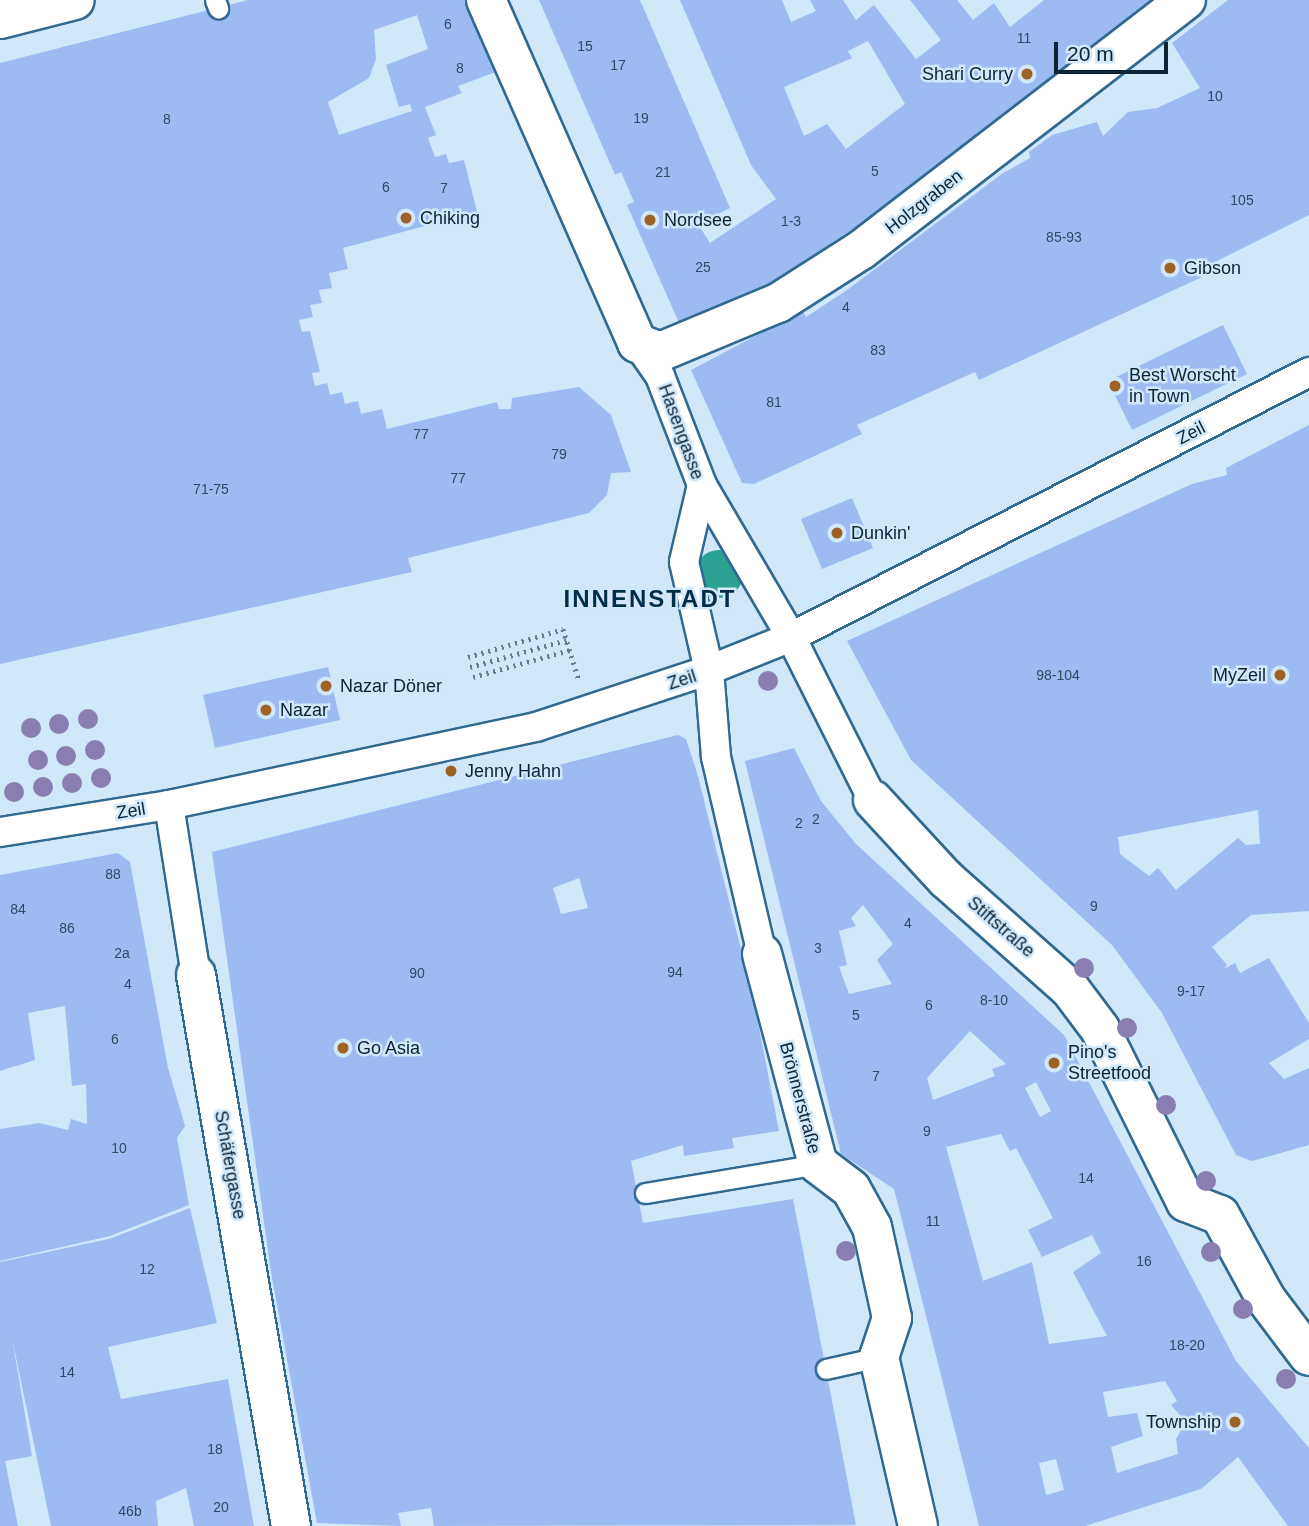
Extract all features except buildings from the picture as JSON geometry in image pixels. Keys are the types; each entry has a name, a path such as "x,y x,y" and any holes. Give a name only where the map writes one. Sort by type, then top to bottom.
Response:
{"street":[{"path":"0,19 75,0"},
{"name":"Hasengasse","path":"486,0 637,343 660,376 702,485 684,562 709,670 716,757 760,945"},
{"name":"Holzgraben","path":"637,343 660,352 778,303 861,250 1186,0"},
{"name":"Zeil","path":"0,832 169,805 536,727 709,670 792,637 1309,372"},
{"name":"Stiftstraße","path":"702,485 792,637 873,800 946,879 1070,989 1100,1029 1186,1202 1220,1215 1266,1299 1309,1356"},
{"name":"Schäfergasse","path":"169,805 291,1526"},
{"name":"Brönnerstraße","path":"760,945 818,1164 851,1189 872,1227 892,1318 879,1357"},
{"path":"879,1357 918,1526"}],"lane":[{"path":"645,1193 818,1164"},
{"path":"826,1369 879,1357"}],"path":[{"path":"468,657 564,629 587,710"},
{"path":"470,667 566,640"},
{"path":"473,677 570,650"}],"shaded area":[{"path":"719,550 736,557 743,574 736,591 719,598 702,591 695,574 702,557"}],"place":[{"name":"Shari Curry","path":"1027,74"},
{"name":"Chiking","path":"406,218"},
{"name":"Nordsee","path":"650,220"},
{"name":"Gibson","path":"1170,268"},
{"name":"Best Worscht in Town","path":"1115,386"},
{"name":"Dunkin'","path":"837,533"},
{"name":"MyZeil","path":"1280,675"},
{"name":"Nazar Döner","path":"326,686"},
{"name":"Nazar","path":"266,710"},
{"name":"Jenny Hahn","path":"451,771"},
{"name":"Go Asia","path":"343,1048"},
{"name":"Pino's Streetfood","path":"1054,1063"},
{"name":"Township","path":"1235,1422"}],"district":[{"name":"INNENSTADT","path":"650,599"}]}
